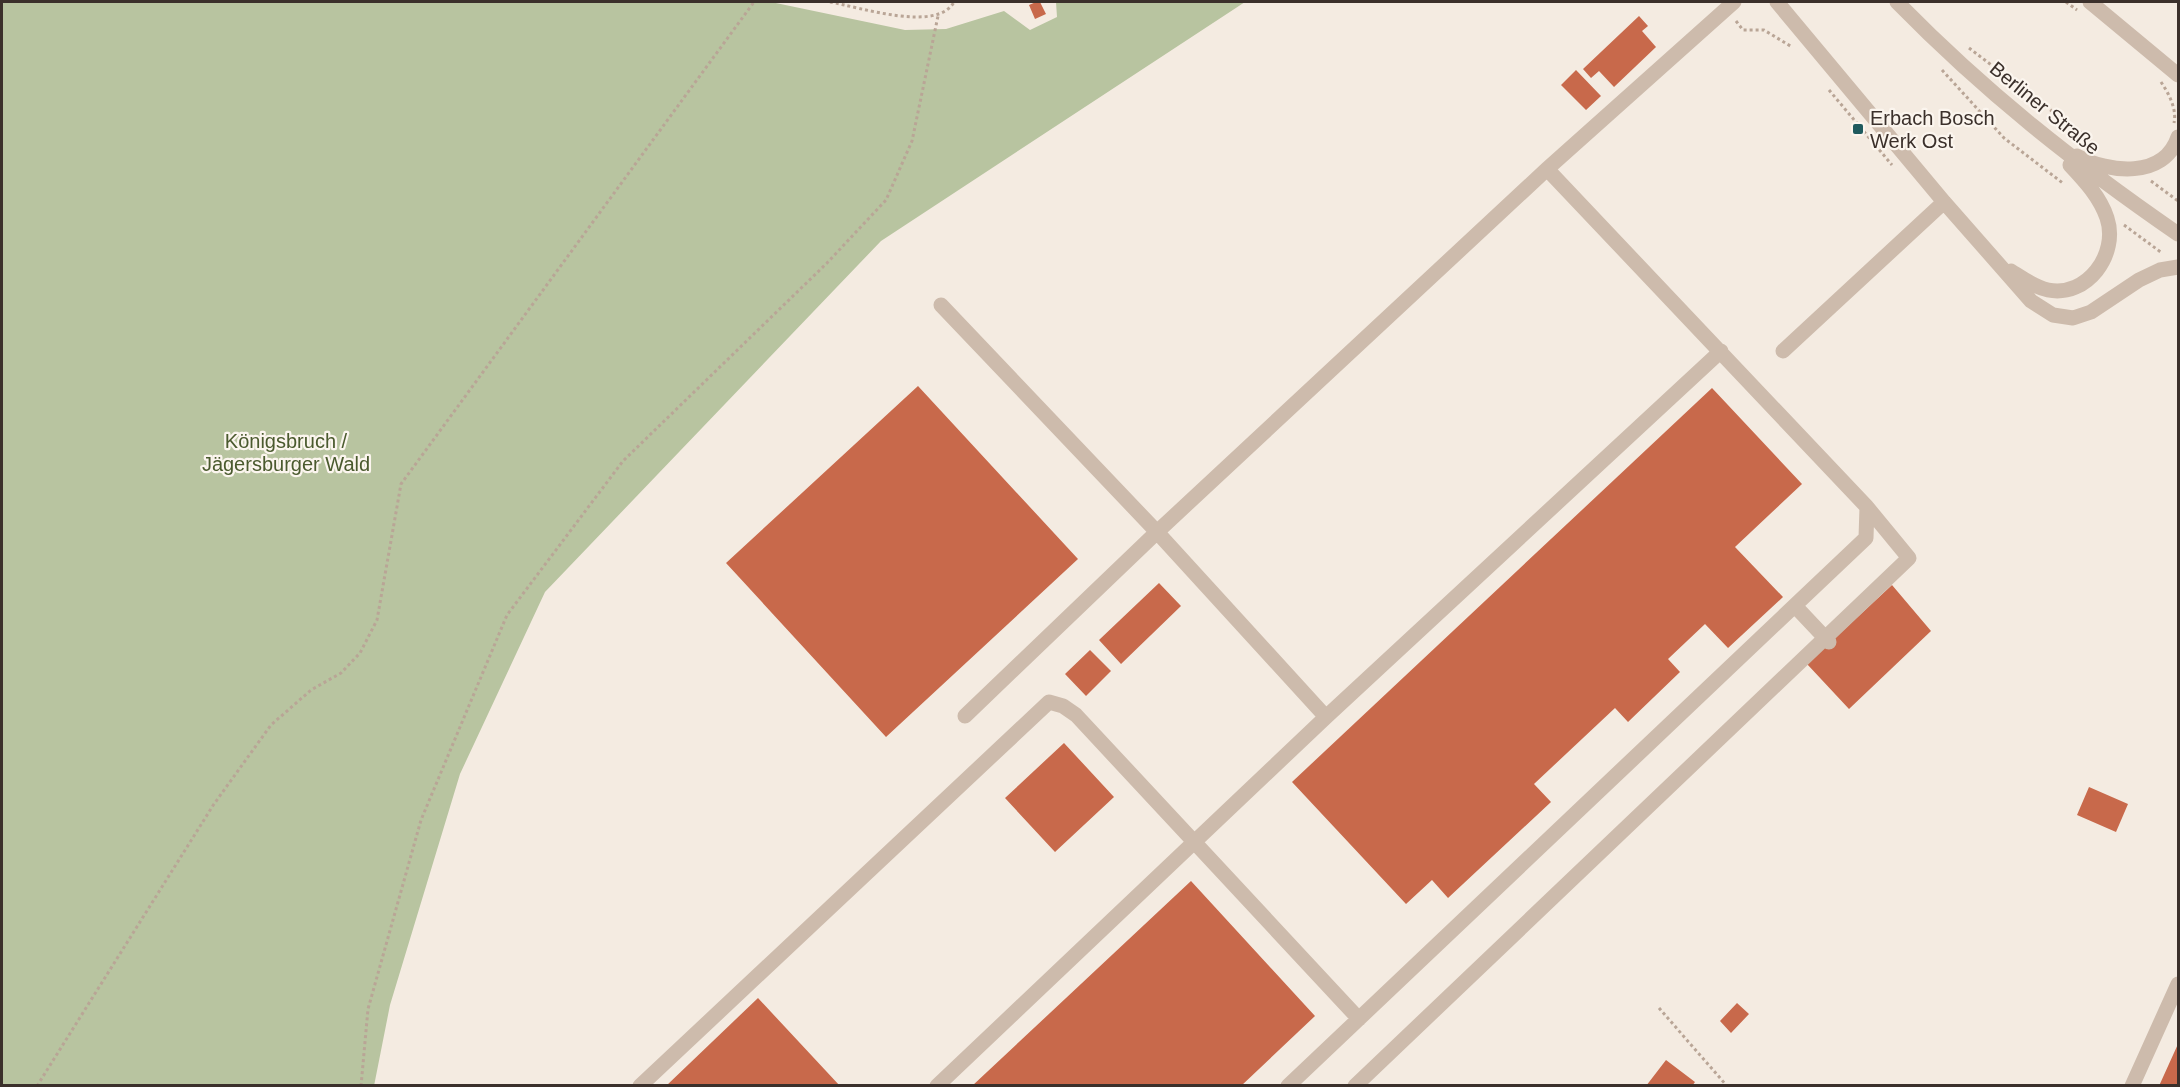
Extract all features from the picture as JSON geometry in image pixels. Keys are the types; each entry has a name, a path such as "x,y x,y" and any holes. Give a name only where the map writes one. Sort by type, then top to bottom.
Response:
{"street":[{"path":"965,716 1157,532 1547,169 1734,2"},
{"path":"1777,2 1944,202 2031,301 2053,315 2073,318 2091,312 2139,280 2174,262"},
{"name":"Berliner Straße","path":"1897,2 1951,58 2038,133 2178,234"},
{"path":"2090,2 2173,69 2178,81"},
{"path":"1997,262 2028,282 2048,290 2065,291 2081,284 2095,273 2105,259 2110,242 2108,220 2100,200 2079,174 2038,133"},
{"path":"2038,133 2085,160 2119,169 2142,169 2162,160 2175,146 2175,135"},
{"path":"1355,1086 1828,639 1909,558 1867,507 1547,169"},
{"path":"1783,351 1944,202"},
{"path":"941,305 1157,532 1326,717"},
{"path":"937,1086 1326,717 1721,351"},
{"path":"1288,1086 1796,607 1866,538 1867,507"},
{"path":"1796,607 1828,639"},
{"path":"640,1086 1049,702 1063,706 1076,715 1359,1019"},
{"path":"2132,1086 2178,984"}],"path":[{"path":"37,1086 214,804 271,725 311,690 341,673 360,653 377,620 401,484 754,2"},
{"path":"830,2 914,18 938,16 950,9 954,2"},
{"path":"2066,2 2085,16"},
{"path":"361,1086 368,1009 421,820 507,615 623,461 827,262 886,200 912,141 938,16"},
{"path":"1967,46 2103,150"},
{"path":"1936,63 2004,138 2065,184"},
{"path":"2158,78 2169,95 2175,117 2175,135"},
{"path":"2134,169 2178,201"},
{"path":"2104,212 2174,262"},
{"path":"1659,1008 1727,1086"}],"green space":[{"name":"Königsbruch / Jägersburger Wald","path":"2,2 771,2 905,30 946,29 1004,11 1030,30 1057,17 1056,2 1245,2 881,241 545,592 460,774 390,1005 374,1086 2,1085"}],"building":[{"path":"1040,2 1046,14 1035,19 1029,5"},
{"path":"1639,16 1648,26 1642,31 1656,47 1614,87 1599,71 1591,78 1583,69"},
{"path":"1576,70 1601,96 1586,110 1561,85"},
{"path":"918,386 1078,559 886,737 726,563"},
{"path":"1712,388 1802,484 1735,547 1783,597 1728,648 1705,624 1668,659 1680,672 1628,722 1615,708 1534,784 1551,802 1448,898 1432,880 1406,904 1292,782"},
{"path":"1159,583 1181,606 1121,664 1099,640"},
{"path":"1892,585 1931,631 1849,709 1807,664"},
{"path":"1090,650 1111,671 1086,696 1065,674"},
{"path":"1064,743 1114,797 1055,852 1005,798"},
{"path":"2089,787 2128,804 2116,832 2077,815"},
{"path":"1191,881 1315,1016 1241,1086 972,1086"},
{"path":"758,998 840,1086 666,1086"},
{"path":"1737,1003 1749,1014 1731,1033 1720,1021"},
{"path":"2178,1044 2178,1086 2159,1086"},
{"path":"1666,1060 1695,1082 1692,1086 1646,1086"}],"place":[{"name":"Erbach Bosch Werk Ost","path":"1858,129"}]}
